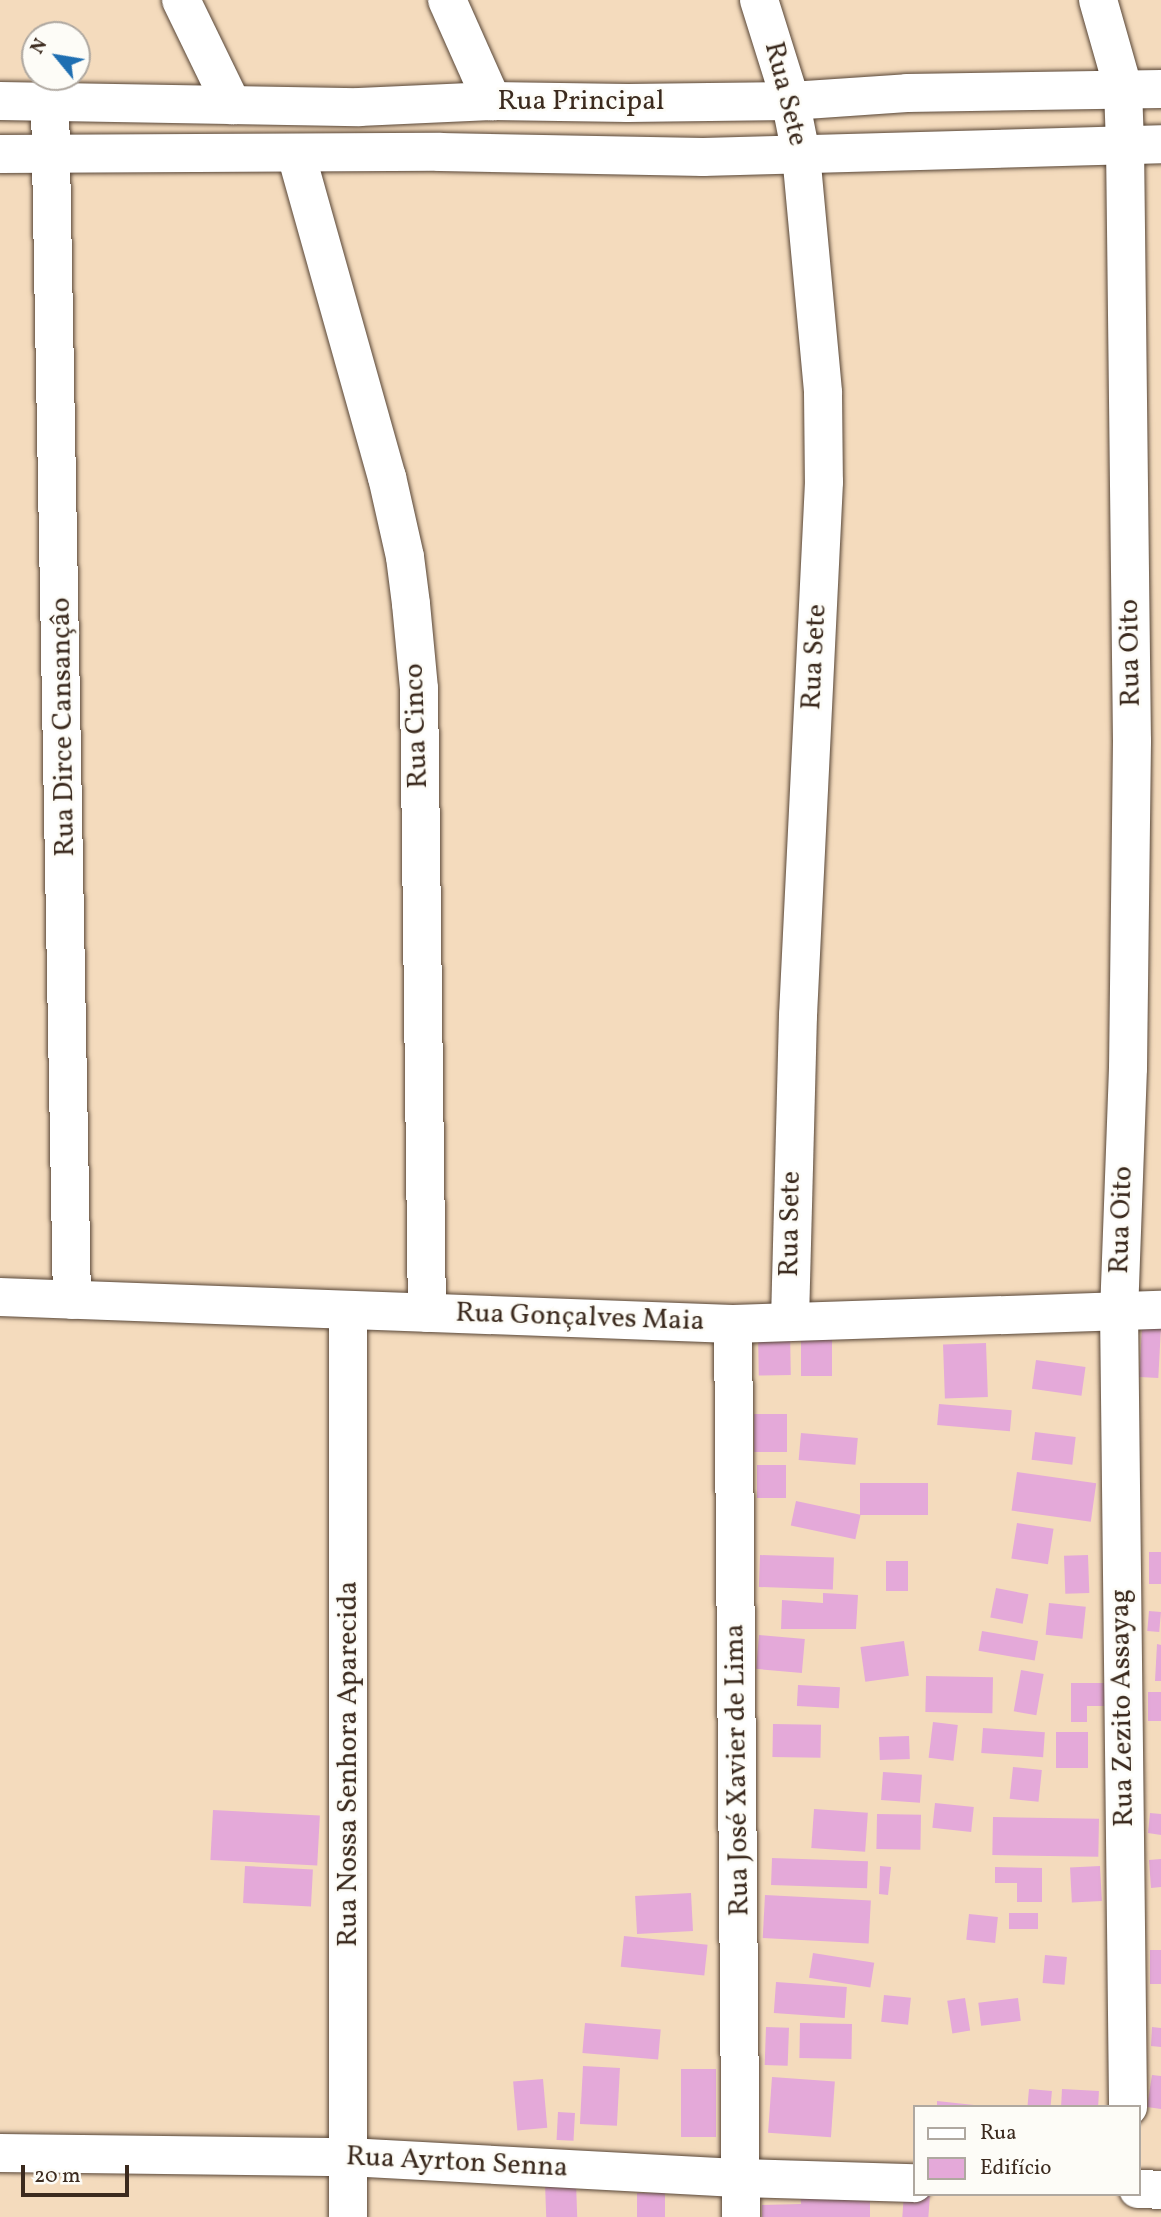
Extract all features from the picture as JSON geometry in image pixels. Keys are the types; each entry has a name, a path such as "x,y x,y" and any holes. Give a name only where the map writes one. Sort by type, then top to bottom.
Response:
{"street":[{"path":"181,0 232,105"},
{"path":"447,0 492,101"},
{"name":"Rua Sete","path":"759,0 791,101 801,154 823,393 824,482 798,1015 790,1321"},
{"name":"Rua Oito","path":"1098,0 1123,88 1143,144 1128,1054 1119,1309"},
{"name":"Rua Principal","path":"0,102 359,107 492,101 791,101 907,93 1161,89"},
{"name":"Rua Dirce Cansançâo","path":"50,103 72,1300"},
{"name":"Rua Principal","path":"0,155 440,152 702,157 1143,144"},
{"name":"Rua Cinco","path":"296,154 387,477 405,557 411,604 419,689 427,1313"},
{"name":"Rua Gonçalves Maia","path":"0,1297 348,1312 733,1324 1119,1309 1161,1310"},
{"name":"Rua Zezito Assayag","path":"1119,1309 1128,2105"},
{"name":"Rua Nossa Senhora Aparecida","path":"348,1312 348,2217"},
{"name":"Rua José Xavier de Lima","path":"733,1324 741,2217"},
{"name":"Rua Ayrton Senna","path":"0,2153 348,2157 741,2178 912,2183"},
{"path":"1140,2189 1161,2190"},
{"path":"1129,2196 1129,2217"}],"building":[{"path":"1142,1326 1161,1327 1158,1378 1139,1377"},
{"path":"790,1330 791,1375 759,1376 758,1331"},
{"path":"801,1338 832,1338 832,1376 801,1376"},
{"path":"986,1343 988,1397 945,1398 943,1345"},
{"path":"1036,1360 1086,1367 1081,1396 1032,1389"},
{"path":"939,1404 1012,1410 1010,1431 937,1425"},
{"path":"754,1414 787,1414 787,1452 754,1452"},
{"path":"1035,1432 1076,1437 1072,1465 1032,1460"},
{"path":"801,1433 858,1438 855,1465 799,1460"},
{"path":"757,1465 786,1465 786,1498 757,1498"},
{"path":"1017,1472 1096,1483 1091,1522 1012,1511"},
{"path":"860,1483 928,1483 928,1515 860,1515"},
{"path":"796,1501 861,1515 855,1539 791,1525"},
{"path":"1017,1523 1054,1529 1048,1564 1011,1559"},
{"path":"1149,1552 1161,1552 1161,1584 1149,1584"},
{"path":"760,1555 834,1558 833,1590 759,1587"},
{"path":"1088,1555 1089,1593 1065,1594 1064,1556"},
{"path":"886,1561 908,1561 908,1591 886,1591"},
{"path":"996,1588 1028,1594 1023,1624 990,1617"},
{"path":"823,1593 858,1595 856,1629 781,1629 782,1600 823,1603"},
{"path":"1049,1603 1086,1607 1082,1639 1046,1635"},
{"path":"1149,1611 1161,1612 1159,1632 1147,1631"},
{"path":"982,1631 1038,1641 1035,1661 979,1651"},
{"path":"759,1635 805,1639 802,1673 756,1669"},
{"path":"904,1641 909,1676 865,1682 860,1647"},
{"path":"1157,1644 1161,1645 1161,1681 1155,1681"},
{"path":"1021,1670 1044,1674 1036,1715 1014,1711"},
{"path":"926,1676 993,1677 992,1713 925,1712"},
{"path":"1071,1683 1105,1683 1105,1706 1087,1706 1087,1722 1071,1722"},
{"path":"798,1685 840,1687 839,1708 797,1706"},
{"path":"1148,1692 1161,1692 1161,1721 1148,1721"},
{"path":"933,1722 958,1725 953,1761 929,1758"},
{"path":"773,1724 821,1725 820,1758 772,1757"},
{"path":"983,1728 1045,1732 1043,1757 981,1753"},
{"path":"1056,1732 1088,1732 1088,1768 1056,1768"},
{"path":"909,1736 910,1759 880,1760 879,1737"},
{"path":"1013,1767 1042,1770 1038,1802 1010,1799"},
{"path":"883,1772 922,1775 920,1803 881,1800"},
{"path":"935,1803 974,1807 971,1832 932,1828"},
{"path":"814,1809 868,1813 865,1852 811,1848"},
{"path":"213,1810 320,1816 317,1866 210,1860"},
{"path":"1150,1813 1161,1814 1161,1835 1148,1833"},
{"path":"877,1814 921,1815 920,1850 876,1849"},
{"path":"993,1817 1099,1819 1098,1857 992,1855"},
{"path":"772,1858 868,1861 867,1888 771,1885"},
{"path":"1161,1859 1161,1887 1151,1888 1149,1860"},
{"path":"245,1866 313,1870 311,1907 243,1903"},
{"path":"880,1866 891,1867 888,1895 879,1894"},
{"path":"1100,1866 1102,1901 1072,1903 1070,1868"},
{"path":"995,1867 1042,1868 1042,1902 1017,1902 1017,1883 995,1883"},
{"path":"691,1893 693,1931 637,1934 635,1896"},
{"path":"765,1895 871,1901 869,1943 763,1938"},
{"path":"1009,1913 1038,1913 1038,1929 1009,1929"},
{"path":"969,1914 998,1917 995,1943 966,1940"},
{"path":"624,1936 708,1945 704,1976 621,1967"},
{"path":"1150,1950 1161,1950 1161,1984 1150,1984"},
{"path":"813,1953 874,1963 870,1987 809,1978"},
{"path":"1045,1955 1067,1957 1064,1985 1043,1983"},
{"path":"776,1982 847,1987 845,2018 774,2013"},
{"path":"884,1995 911,1998 908,2025 881,2022"},
{"path":"965,1998 970,2031 952,2033 947,2001"},
{"path":"1018,1998 1021,2021 981,2026 978,2003"},
{"path":"585,2023 661,2030 658,2060 582,2053"},
{"path":"800,2023 852,2024 851,2059 799,2058"},
{"path":"766,2027 789,2028 788,2066 765,2065"},
{"path":"1152,2027 1161,2028 1161,2047 1151,2046"},
{"path":"583,2066 620,2068 617,2126 580,2124"},
{"path":"681,2069 716,2069 716,2137 681,2137"},
{"path":"1152,2075 1161,2076 1161,2109 1147,2107"},
{"path":"772,2077 835,2081 831,2137 768,2133"},
{"path":"543,2079 547,2128 517,2130 513,2082"},
{"path":"1029,2089 1052,2091 1051,2105 1028,2105"},
{"path":"1062,2089 1099,2091 1098,2105 1061,2105"},
{"path":"937,2101 974,2105 937,2105"},
{"path":"558,2112 575,2113 574,2141 557,2140"},
{"path":"576,2182 577,2217 546,2217 545,2183"},
{"path":"800,2188 870,2198 870,2217 762,2217 762,2205 801,2204"},
{"path":"637,2193 665,2193 665,2217 637,2217"},
{"path":"904,2193 930,2196 928,2217 902,2217"}]}
